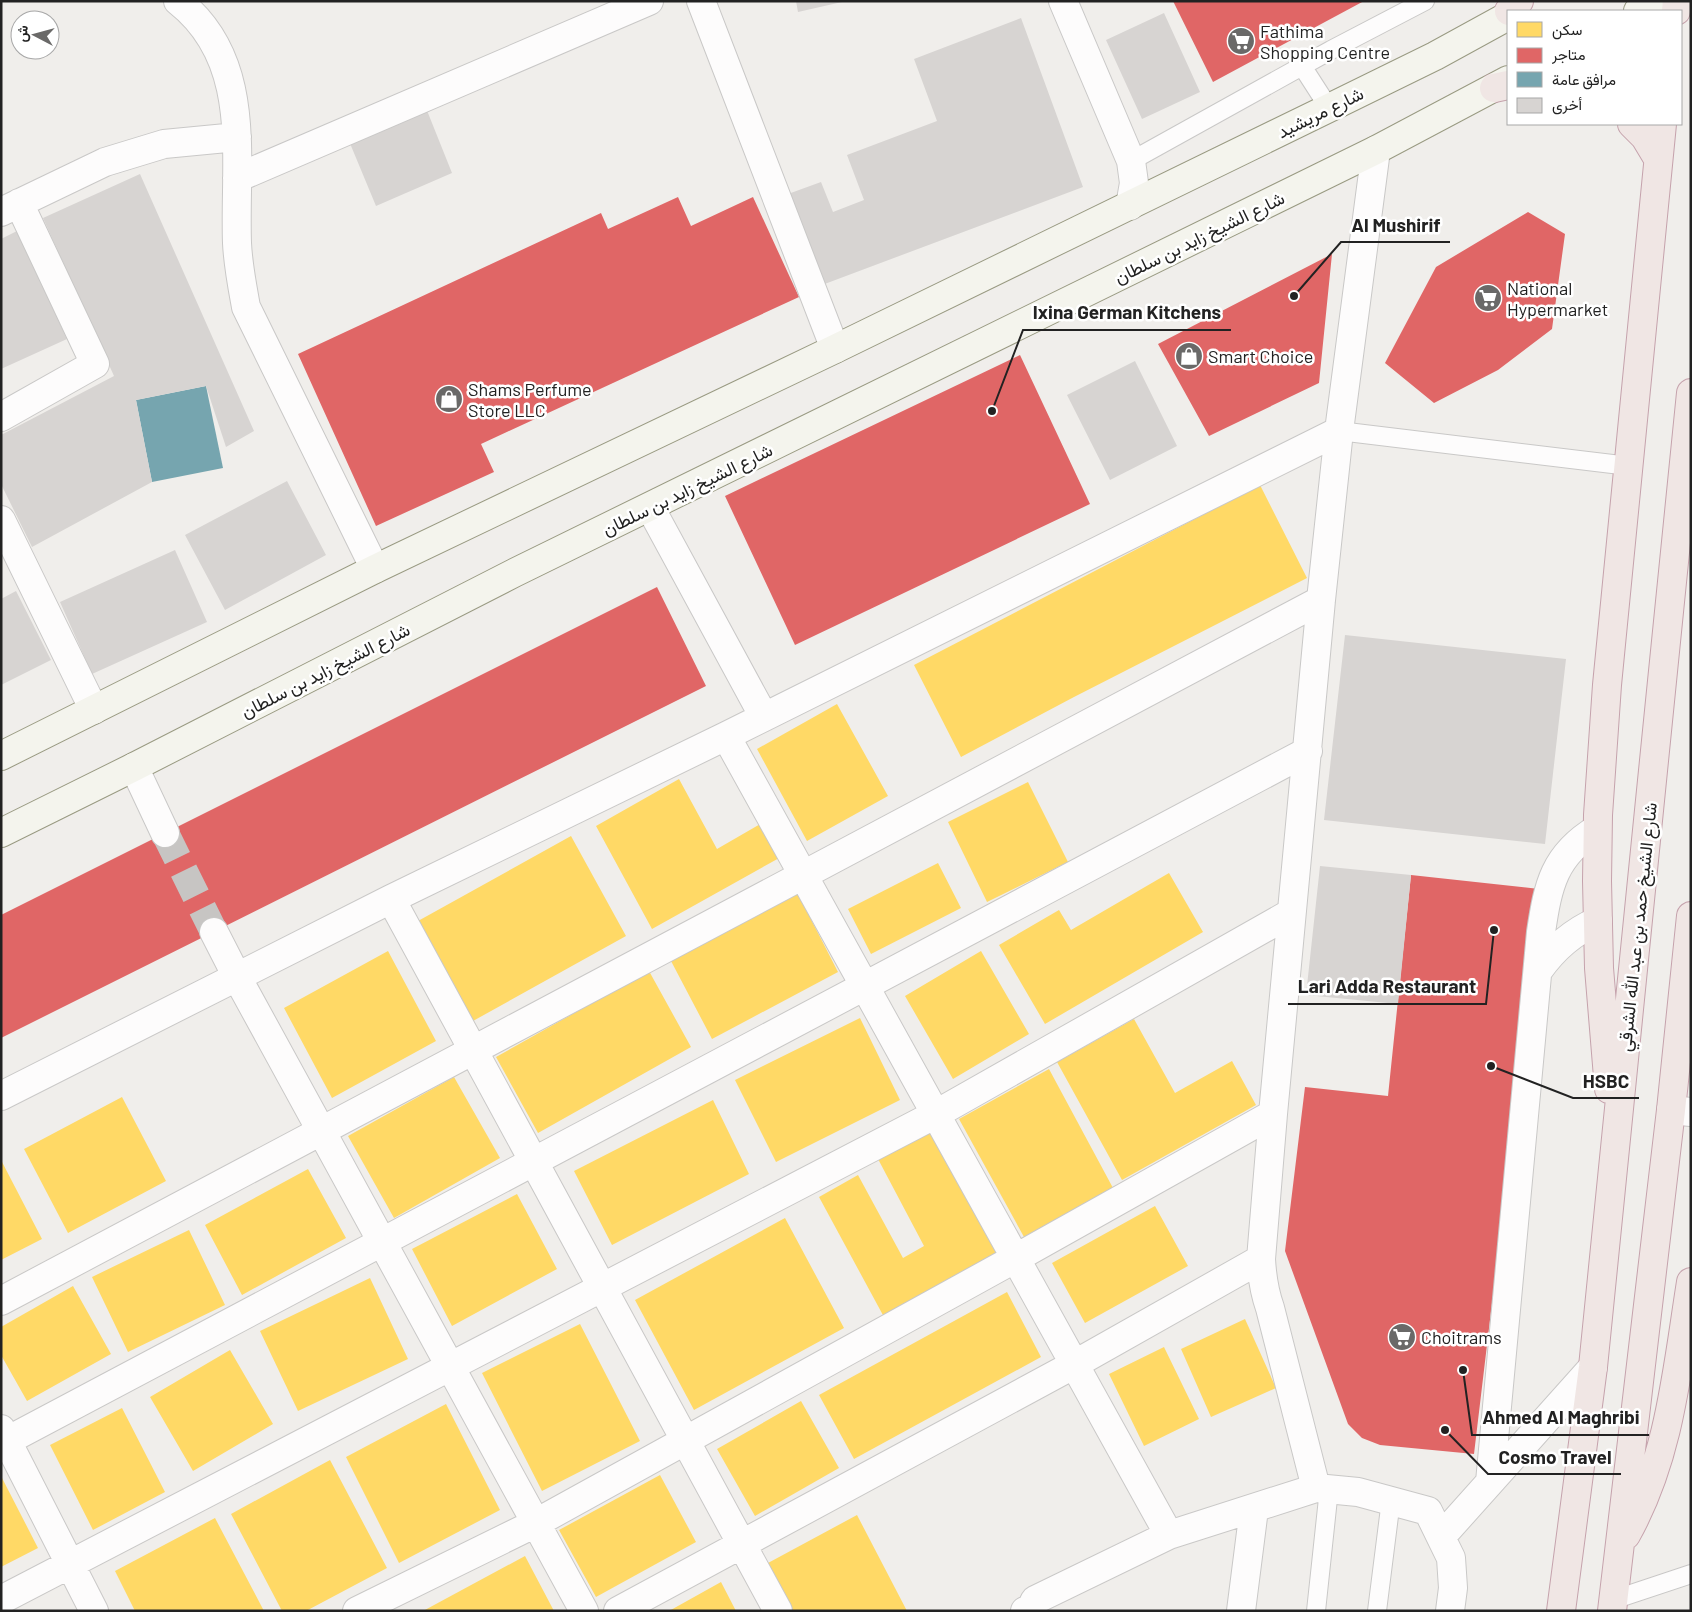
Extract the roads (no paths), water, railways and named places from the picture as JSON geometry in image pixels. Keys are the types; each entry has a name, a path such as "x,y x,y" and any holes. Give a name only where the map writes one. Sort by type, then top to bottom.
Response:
{"highway":[{"path":"1633,125 1645,137 1657,157"},
{"path":"1615,1140 1605,1054 1599,968 1597,829 1607,685 1657,157 1662,125"},
{"name":"شارع الشيخ حمد بن عبد الله الشرقي","path":"1561,1611 1593,1367 1691,393"},
{"path":"1612,1605 1618,1550 1681,1111 1691,916"},
{"path":"1618,1550 1651,1484 1664,1440 1691,1282"}],"main road":[{"name":"شارع مريشيد","path":"1516,10 1534,1"},
{"path":"1640,10 1657,1"},
{"name":"شارع مريشيد","path":"1130,206 1329,108 1507,15"},
{"path":"1376,150 1504,84"},
{"name":"شارع الشيخ زايد بن سلطان","path":"1,833 514,573 1376,150"},
{"path":"1,756 374,569 1130,206"}],"street":[{"path":"178,1 194,14 216,46 229,78 235,108 237,137 237,243 240,278 246,307 374,569"},
{"path":"237,178 649,1"},
{"path":"701,1 835,349"},
{"path":"1063,1 1131,161 1134,183 1130,206"},
{"path":"1,417 95,364 10,207 105,162 164,144 237,137"},
{"path":"1323,1489 1265,1294 1261,1259 1321,600 1339,431 1376,150"},
{"path":"1,1096 391,899 726,736 1339,431"},
{"path":"650,507 764,717"},
{"path":"1,520 94,710"},
{"path":"1,1301 1321,600"},
{"path":"726,736 1169,1534"},
{"path":"94,1611 3,1438 382,1242 1308,751"},
{"path":"134,767 165,833"},
{"path":"1490,1482 1541,932 1545,906 1552,877 1573,847 1584,836 1597,829"},
{"path":"391,899 778,1611"},
{"path":"1,1600 936,1114 1291,913"},
{"path":"1538,971 1558,946 1583,927 1598,920"},
{"path":"214,932 584,1611"},
{"path":"357,1611 536,1523 1273,1114"},
{"path":"618,1611 1075,1364 1261,1259"},
{"path":"1441,1536 1593,1367"},
{"path":"1029,1610 1035,1600 1169,1534 1323,1489 1358,1492 1428,1511 1451,1558 1453,1588 1450,1611"},
{"path":"1241,1611 1254,1509"}],"lane":[{"path":"1131,161 1302,66 1425,1"},
{"path":"1302,66 1329,108"},
{"path":"1339,431 1629,466"},
{"path":"1316,1611 1323,1489"},
{"path":"1377,1611 1391,1500"},
{"path":"1612,1605 1691,1574"}],"tunnel":[{"path":"165,833 214,932"}],"place":[{"name":"Fathima Shopping Centre","path":"1241,41"},
{"name":"Al Mushirif","path":"1294,296"},
{"name":"National Hypermarket","path":"1488,298"},
{"name":"Smart Choice","path":"1189,356"},
{"name":"Shams Perfume Store LLC","path":"449,399"},
{"name":"Ixina German Kitchens","path":"992,411"},
{"name":"Lari Adda Restaurant","path":"1494,930"},
{"name":"HSBC","path":"1491,1066"},
{"name":"Choitrams","path":"1402,1337"},
{"name":"Ahmed Al Maghribi","path":"1463,1370"},
{"name":"Cosmo Travel","path":"1445,1430"}]}
